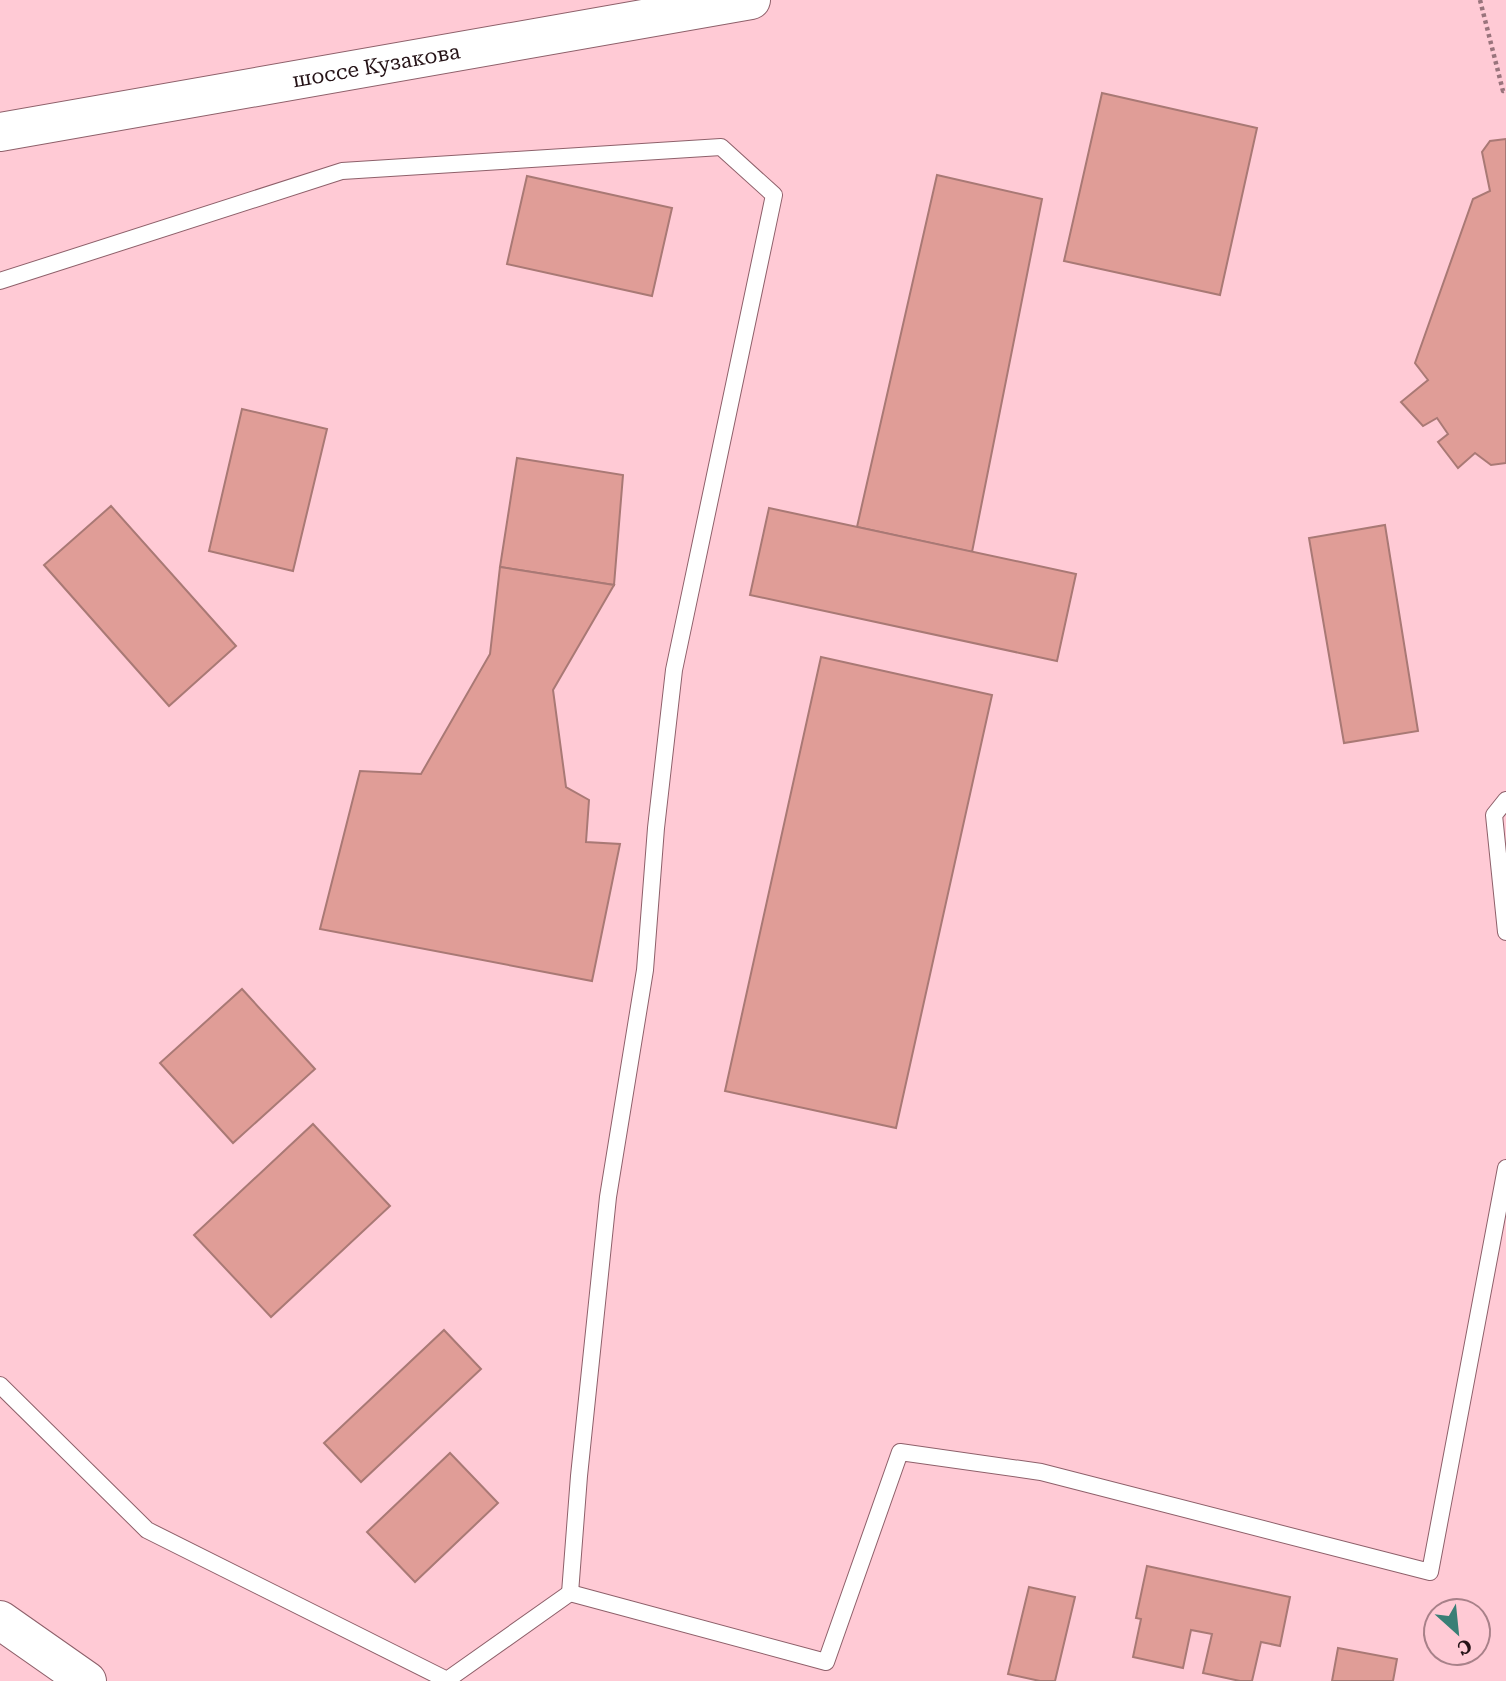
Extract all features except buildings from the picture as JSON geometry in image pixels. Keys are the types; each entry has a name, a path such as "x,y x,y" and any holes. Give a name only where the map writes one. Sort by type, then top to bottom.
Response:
{"main road":[{"name":"шоссе Кузакова","path":"0,132 751,0"},
{"path":"0,1620 87,1681"}],"lane":[{"path":"0,281 342,171 721,147 774,195 674,670 656,828 645,970 608,1197 579,1476 570,1592"},
{"path":"1506,800 1494,815 1506,932"},
{"path":"570,1592 826,1662 900,1452 1041,1472 1430,1572 1506,1168"},
{"path":"0,1385 147,1530 446,1680 570,1592"}],"path":[{"path":"1480,0 1503,90 1506,90"}]}
